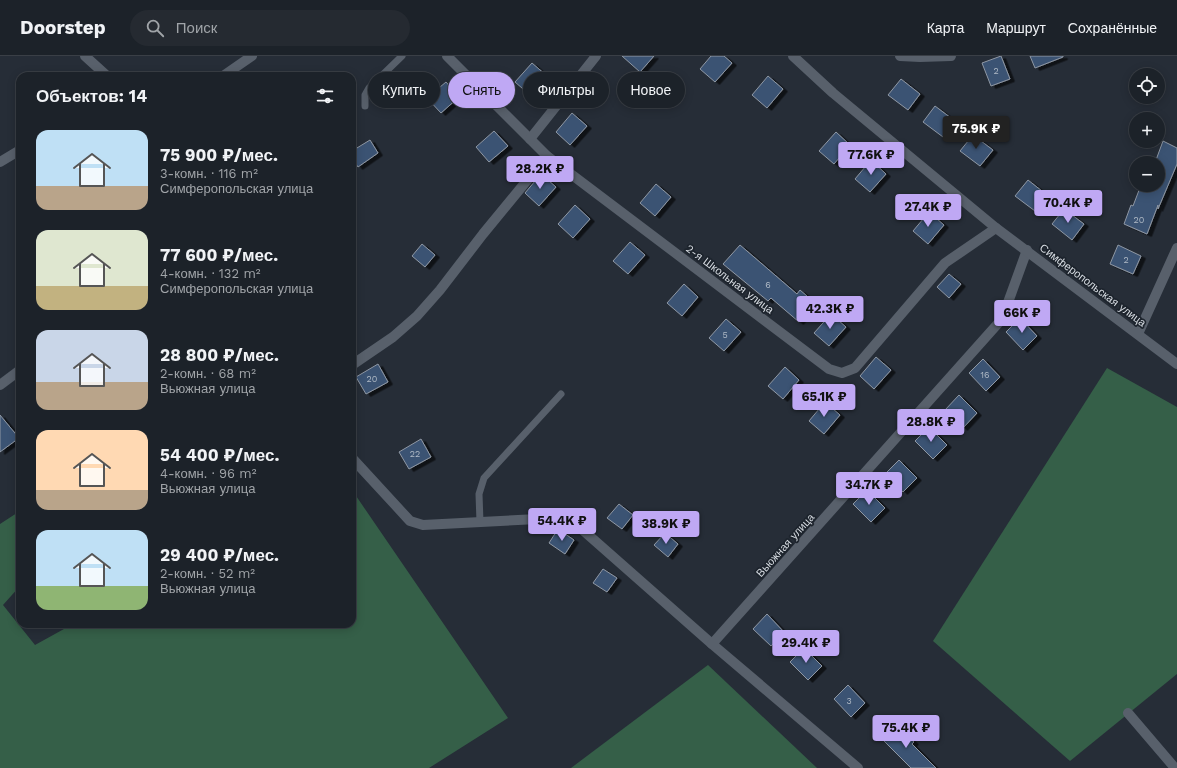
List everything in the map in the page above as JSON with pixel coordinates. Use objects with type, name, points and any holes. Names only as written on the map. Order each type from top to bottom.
[{"type":"street","points":[[85,56],[103,72]]},
{"type":"street","points":[[229,72],[252,56]]},
{"type":"street","name":"2-я Школьная улица","points":[[447,56],[547,156],[829,369],[842,373],[855,368],[945,263],[996,228]]},
{"type":"street","points":[[530,139],[596,56]]},
{"type":"street","name":"Симферопольская улица","points":[[793,56],[833,93],[996,228],[1177,364]]},
{"type":"street","points":[[900,56],[950,56]]},
{"type":"street","points":[[0,162],[16,152]]},
{"type":"street","points":[[356,362],[393,337],[417,316],[440,290],[483,234],[547,156]]},
{"type":"street","points":[[1138,334],[1177,248]]},
{"type":"street","name":"Вьюжная улица","points":[[712,644],[1002,319],[1027,250]]},
{"type":"street","points":[[0,385],[16,373]]},
{"type":"street","points":[[356,462],[410,522],[423,525],[557,518],[568,520],[577,525],[712,644],[858,768]]},
{"type":"street","points":[[1128,713],[1175,768]]},
{"type":"lane","points":[[365,106],[365,95],[369,88],[402,56]]},
{"type":"lane","points":[[480,522],[479,494],[484,478],[561,394]]},
{"type":"green space","points":[[1107,368],[1177,407],[1177,674],[1070,761],[933,641]]},
{"type":"green space","points":[[356,496],[508,718],[429,768],[0,768],[0,524],[16,514],[16,590],[3,605],[16,621],[16,628],[21,628],[35,645],[66,628],[356,628]]},
{"type":"green space","points":[[708,665],[817,768],[571,768]]},
{"type":"building","points":[[622,56],[654,56],[640,72]]},
{"type":"building","points":[[711,56],[724,56],[732,63],[715,82],[700,69]]},
{"type":"building","points":[[1001,56],[1010,79],[991,86],[982,63]]},
{"type":"building","points":[[1030,56],[1063,56],[1063,57],[1035,68]]},
{"type":"building","points":[[532,63],[542,72],[524,72]]},
{"type":"building","points":[[523,73],[523,89],[515,82]]},
{"type":"building","points":[[768,76],[783,89],[767,108],[752,95]]},
{"type":"building","points":[[901,79],[920,94],[908,110],[888,95]]},
{"type":"building","points":[[446,82],[448,84],[448,107],[441,113],[436,108],[440,108],[440,87]]},
{"type":"building","points":[[935,106],[955,121],[943,137],[923,122]]},
{"type":"building","points":[[572,113],[587,126],[570,145],[556,132]]},
{"type":"building","points":[[494,131],[508,146],[489,162],[476,147]]},
{"type":"building","points":[[836,132],[850,145],[834,164],[819,151]]},
{"type":"building","points":[[973,135],[993,150],[980,166],[960,151]]},
{"type":"building","points":[[370,140],[378,153],[358,167],[356,164],[356,149]]},
{"type":"building","points":[[1165,142],[1177,148],[1177,164],[1158,209],[1158,205],[1147,234],[1124,224],[1131,205],[1133,206],[1138,192],[1165,192],[1165,156],[1157,156],[1160,148],[1165,148]]},
{"type":"building","points":[[871,160],[886,174],[870,192],[855,179]]},
{"type":"building","points":[[541,174],[556,187],[539,206],[525,193]]},
{"type":"building","points":[[1028,180],[1047,195],[1035,211],[1015,196]]},
{"type":"building","points":[[656,184],[671,197],[655,216],[640,203]]},
{"type":"building","points":[[575,205],[590,219],[573,238],[558,224]]},
{"type":"building","points":[[1064,209],[1084,224],[1072,240],[1052,224]]},
{"type":"building","points":[[929,212],[944,225],[928,244],[913,231]]},
{"type":"building","points":[[630,242],[645,255],[628,274],[613,261]]},
{"type":"building","points":[[422,244],[435,255],[425,267],[412,256]]},
{"type":"building","points":[[740,245],[797,294],[800,290],[815,303],[799,322],[771,298],[768,301],[723,264]]},
{"type":"building","points":[[1118,245],[1141,256],[1133,274],[1110,264]]},
{"type":"building","points":[[949,274],[961,284],[949,298],[937,287]]},
{"type":"building","points":[[684,284],[698,297],[682,316],[667,303]]},
{"type":"building","points":[[831,314],[846,327],[829,346],[814,333]]},
{"type":"building","points":[[1020,318],[1037,336],[1023,350],[1006,332]]},
{"type":"building","points":[[726,319],[741,332],[724,351],[709,338]]},
{"type":"building","points":[[876,357],[891,370],[874,389],[860,376]]},
{"type":"building","points":[[983,359],[1000,377],[986,391],[969,373]]},
{"type":"building","points":[[378,364],[388,382],[366,394],[356,377]]},
{"type":"building","points":[[785,367],[799,380],[783,399],[768,386]]},
{"type":"building","points":[[959,395],[977,413],[963,428],[945,410]]},
{"type":"building","points":[[825,402],[840,415],[824,434],[809,421]]},
{"type":"building","points":[[0,415],[16,434],[16,440],[0,452]]},
{"type":"building","points":[[929,427],[947,445],[933,459],[915,441]]},
{"type":"building","points":[[421,439],[431,457],[409,469],[399,452]]},
{"type":"building","points":[[899,460],[917,478],[903,492],[885,474]]},
{"type":"building","points":[[867,490],[885,508],[871,522],[853,504]]},
{"type":"building","points":[[619,504],[633,515],[622,529],[607,518]]},
{"type":"building","points":[[558,529],[574,540],[565,554],[549,543]]},
{"type":"building","points":[[665,533],[678,544],[668,557],[654,545]]},
{"type":"building","points":[[603,569],[617,578],[607,592],[593,583]]},
{"type":"building","points":[[767,614],[784,632],[771,646],[753,629]]},
{"type":"building","points":[[804,648],[822,666],[808,680],[790,662]]},
{"type":"building","points":[[848,685],[865,703],[851,717],[834,699]]},
{"type":"building","points":[[896,724],[914,742],[912,744],[936,768],[911,768],[882,739]]}]
